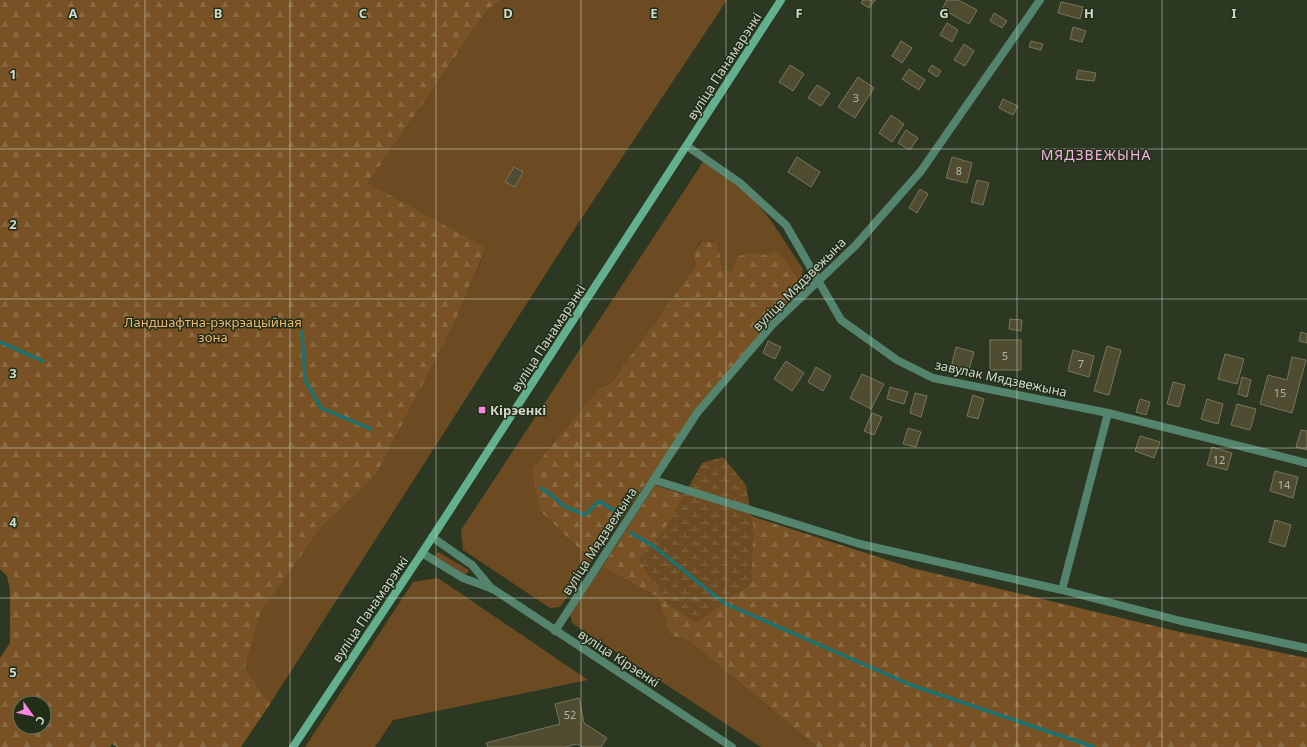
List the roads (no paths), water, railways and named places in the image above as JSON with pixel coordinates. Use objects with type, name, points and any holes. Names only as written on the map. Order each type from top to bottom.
[{"type":"main road","name":"вуліца Панамарэнкі","points":[[292,747],[422,553],[781,0]]},
{"type":"street","name":"вуліца Мядзвежына","points":[[555,631],[697,413],[773,324],[819,282],[855,246],[921,171],[1040,0]]},
{"type":"street","name":"завулак Мядзвежына","points":[[687,146],[740,183],[786,225],[841,320],[897,360],[933,378],[1108,413],[1307,463]]},
{"type":"street","points":[[1062,590],[1108,413]]},
{"type":"street","points":[[654,480],[860,544],[1062,590],[1181,621],[1307,648]]},
{"type":"street","name":"вуліца Кірэенкі","points":[[432,537],[472,565],[493,590]]},
{"type":"street","name":"вуліца Кірэенкі","points":[[422,553],[463,578],[493,590],[732,747]]},
{"type":"waterway","points":[[302,332],[305,380],[321,408],[371,429]]},
{"type":"waterway","points":[[0,342],[43,361]]},
{"type":"waterway","points":[[541,488],[564,506],[585,515],[599,501],[615,511]]},
{"type":"waterway","points":[[631,533],[652,545],[724,603],[911,685],[1094,747]]},
{"type":"place","name":"Кірэенкі","points":[[482,410]]},
{"type":"district","name":"МЯДЗВЕЖЫНА","points":[[1096,154]]},
{"type":"park label","name":"Ландшафтна-рэкрэацыйная зона","points":[[213,330]]}]
